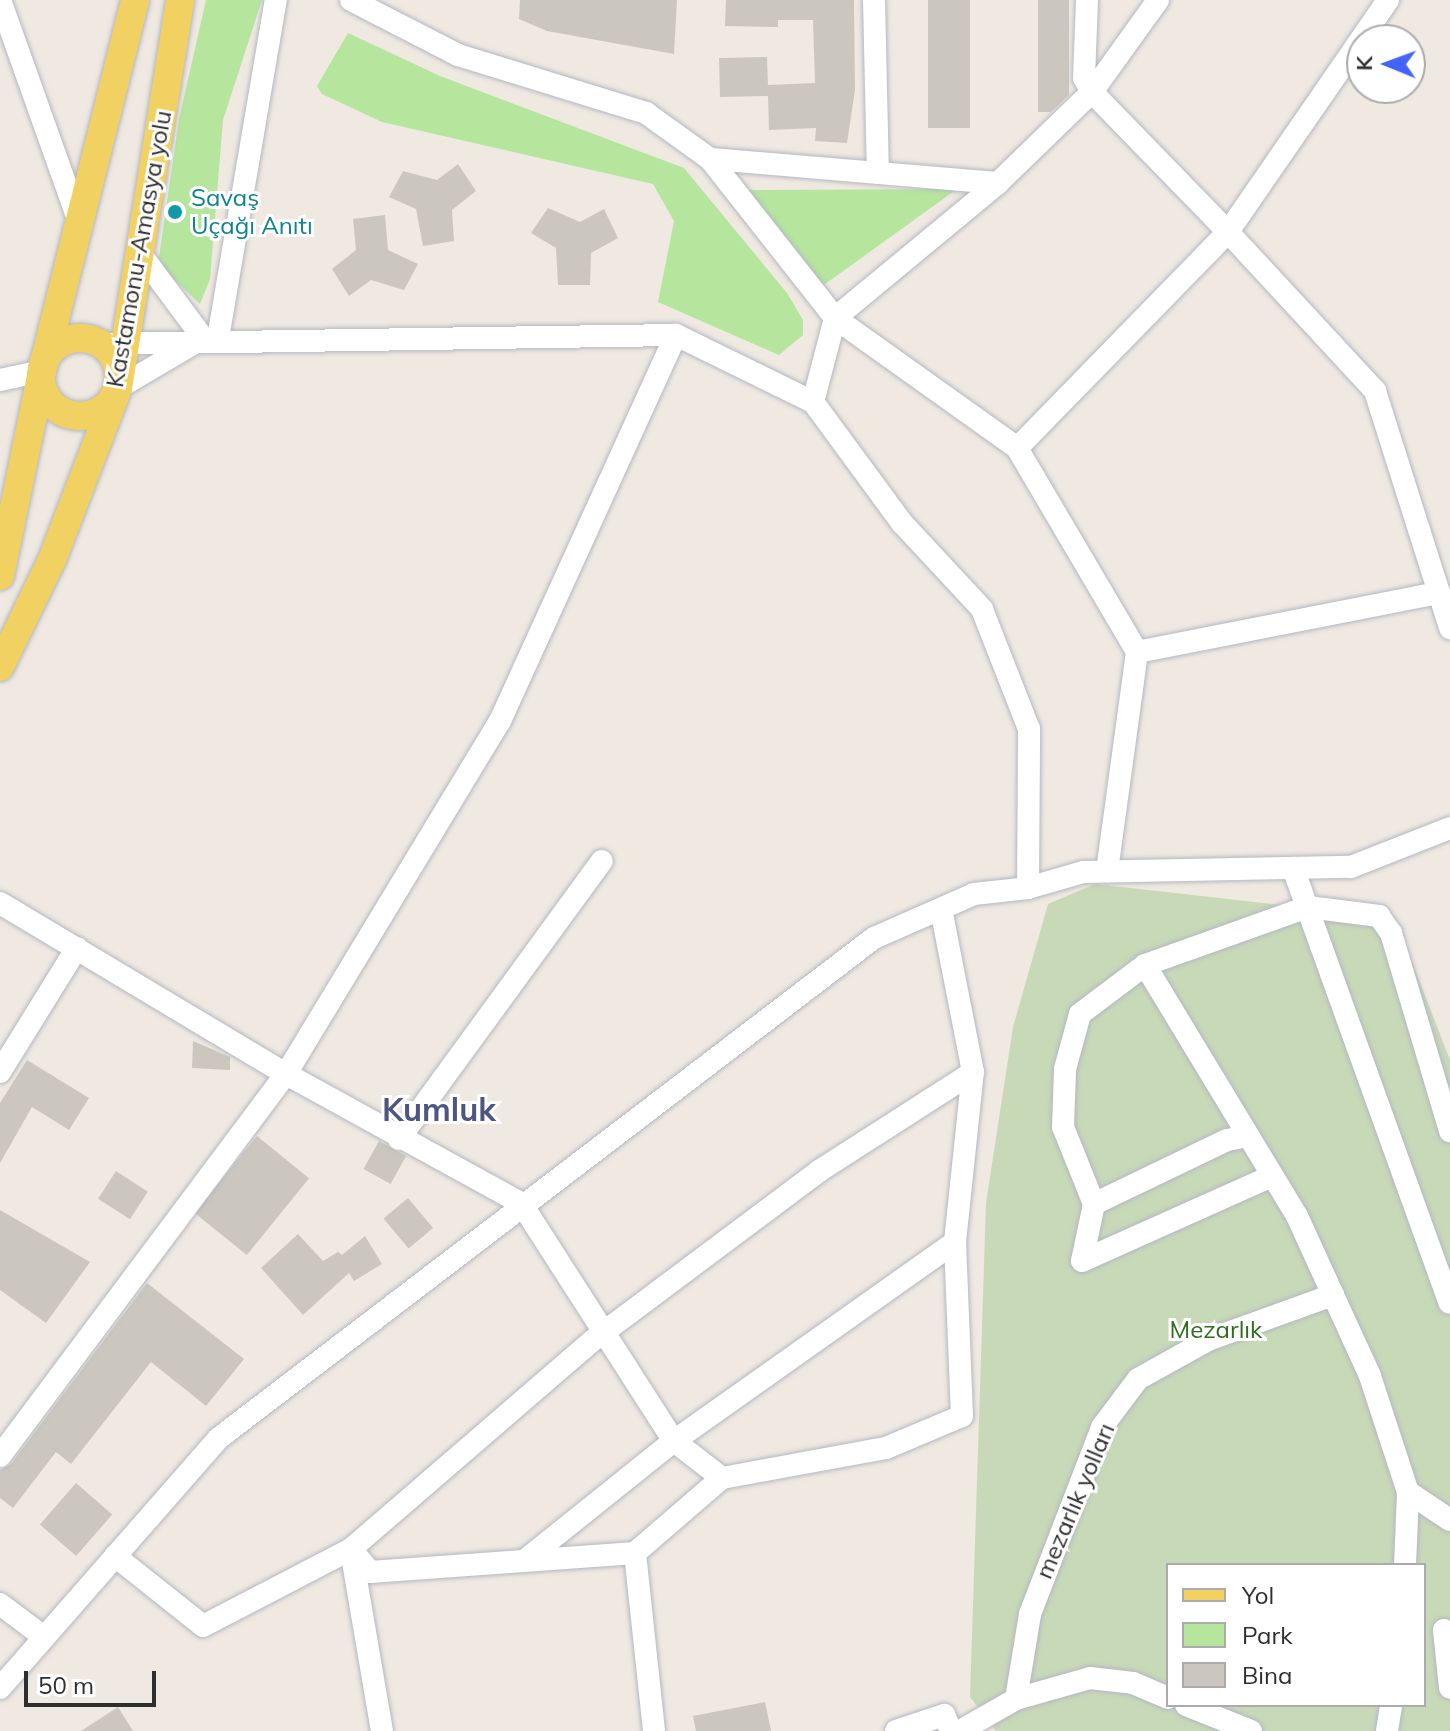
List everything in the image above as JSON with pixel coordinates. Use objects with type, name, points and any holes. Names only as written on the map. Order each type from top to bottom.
[{"type":"main road","points":[[0,576],[42,371],[82,229],[135,0]]},
{"type":"main road","name":"Kastamonu-Amasya yolu","points":[[112,343],[142,256],[180,0]]},
{"type":"main road","points":[[64,342],[112,343],[118,388],[91,415],[66,413],[46,397],[42,371],[64,342]]},
{"type":"main road","name":"Kastamonu-Amasya yolu","points":[[0,667],[52,560],[118,388]]},
{"type":"street","points":[[0,0],[82,229]]},
{"type":"street","points":[[211,338],[276,0]]},
{"type":"street","points":[[351,0],[458,55],[646,113],[710,159],[835,318],[1017,448],[1137,652],[1107,871]]},
{"type":"street","points":[[874,0],[878,173]]},
{"type":"street","points":[[1087,0],[1084,78],[1092,92],[1228,232],[1375,391],[1450,628]]},
{"type":"street","points":[[813,402],[835,318],[998,183],[1092,92],[1158,0]]},
{"type":"street","points":[[1017,448],[1228,232],[1388,0]]},
{"type":"street","points":[[710,159],[998,183]]},
{"type":"street","points":[[142,256],[211,338]]},
{"type":"street","points":[[0,1456],[286,1074],[500,721],[676,335]]},
{"type":"street","points":[[112,343],[211,338],[676,335],[813,402],[902,523],[982,609],[1029,729],[1028,888]]},
{"type":"street","points":[[118,388],[211,338]]},
{"type":"street","points":[[0,380],[42,371]]},
{"type":"street","points":[[1137,652],[1439,593]]},
{"type":"street","points":[[0,1688],[219,1438],[521,1203],[874,938],[974,894],[1028,888],[1083,872],[1351,867],[1450,828]]},
{"type":"street","points":[[399,1139],[602,861]]},
{"type":"street","points":[[1293,868],[1450,1303]]},
{"type":"street","points":[[0,903],[286,1074],[399,1139],[521,1203],[674,1441],[722,1478]]},
{"type":"street","points":[[1272,1176],[1082,1261],[1094,1204],[1063,1127],[1065,1069],[1080,1014],[1145,965],[1308,907],[1379,916],[1391,933],[1450,1131]]},
{"type":"street","points":[[351,1549],[370,1572],[635,1553],[722,1478],[886,1448],[962,1416],[955,1242],[973,1072],[941,909]]},
{"type":"street","points":[[0,1072],[77,948]]},
{"type":"street","points":[[1145,965],[1272,1176],[1333,1295],[1375,1389],[1408,1492],[1405,1563]]},
{"type":"street","points":[[115,1556],[203,1626],[351,1549],[605,1330],[819,1171],[973,1072]]},
{"type":"street","points":[[1094,1204],[1227,1140],[1248,1136]]},
{"type":"street","points":[[524,1561],[674,1441],[955,1242]]},
{"type":"street","name":"mezarlık yolları","points":[[1016,1699],[1030,1614],[1062,1522],[1102,1427],[1138,1379],[1208,1340],[1333,1295]]},
{"type":"street","points":[[1408,1492],[1450,1520]]},
{"type":"street","points":[[351,1549],[382,1731]]},
{"type":"street","points":[[635,1553],[654,1731]]},
{"type":"street","points":[[0,1604],[44,1637]]},
{"type":"street","points":[[1439,1633],[1450,1688]]},
{"type":"street","points":[[960,1731],[995,1722],[1016,1699],[1090,1678],[1133,1683],[1166,1697]]},
{"type":"street","points":[[1191,1707],[1251,1731]]},
{"type":"street","points":[[1387,1731],[1391,1707]]},
{"type":"street","points":[[896,1731],[944,1715],[951,1731]]},
{"type":"green space","points":[[206,0],[262,0],[223,120],[210,279],[200,304],[158,264],[179,119]]},
{"type":"green space","points":[[348,33],[440,76],[684,168],[787,293],[803,320],[803,335],[779,355],[658,302],[674,221],[653,184],[382,122],[322,94],[317,86]]},
{"type":"green space","points":[[957,189],[821,287],[749,190]]},
{"type":"green space","name":"Mezarlık","points":[[1095,884],[1395,918],[1450,1060],[1450,1731],[996,1731],[970,1697],[986,1203],[1013,1027],[1048,904]]},
{"type":"building","points":[[520,0],[677,0],[674,54],[547,31],[519,19]]},
{"type":"building","points":[[726,0],[854,0],[855,90],[847,143],[815,141],[816,128],[769,130],[768,96],[720,97],[719,58],[767,57],[768,85],[815,83],[813,20],[778,20],[778,27],[725,26]]},
{"type":"building","points":[[928,0],[970,0],[970,128],[928,128]]},
{"type":"building","points":[[1038,0],[1069,0],[1069,95],[1051,112],[1038,112]]},
{"type":"building","points":[[458,164],[476,191],[452,210],[454,241],[423,246],[416,209],[389,197],[403,171],[437,180]]},
{"type":"building","points":[[548,208],[580,222],[604,209],[618,238],[591,253],[590,285],[558,285],[556,248],[531,233]]},
{"type":"building","points":[[385,215],[388,250],[418,264],[404,290],[371,280],[349,296],[332,269],[356,250],[353,219]]},
{"type":"building","points":[[193,1041],[230,1057],[230,1070],[192,1068]]},
{"type":"building","points":[[27,1060],[89,1098],[69,1130],[32,1107],[0,1163],[0,1103]]},
{"type":"building","points":[[257,1136],[309,1178],[247,1255],[195,1213]]},
{"type":"building","points":[[379,1141],[406,1156],[391,1184],[363,1169]]},
{"type":"building","points":[[116,1171],[148,1192],[130,1219],[98,1199]]},
{"type":"building","points":[[408,1198],[433,1228],[409,1248],[383,1219]]},
{"type":"building","points":[[0,1210],[90,1262],[46,1323],[0,1290]]},
{"type":"building","points":[[298,1234],[323,1261],[338,1252],[342,1255],[365,1236],[382,1264],[354,1281],[349,1273],[303,1315],[261,1268]]},
{"type":"building","points":[[147,1283],[244,1359],[206,1406],[151,1362],[71,1464],[56,1452],[13,1508],[0,1498],[0,1470],[11,1464]]},
{"type":"building","points":[[76,1483],[112,1514],[76,1556],[40,1525]]},
{"type":"building","points":[[765,1702],[771,1731],[696,1731],[693,1716]]},
{"type":"building","points":[[118,1707],[133,1731],[81,1731]]},
{"type":"place","name":"Savaş Uçağı Anıtı","points":[[175,212]]},
{"type":"district","name":"Kumluk","points":[[439,1109]]}]
